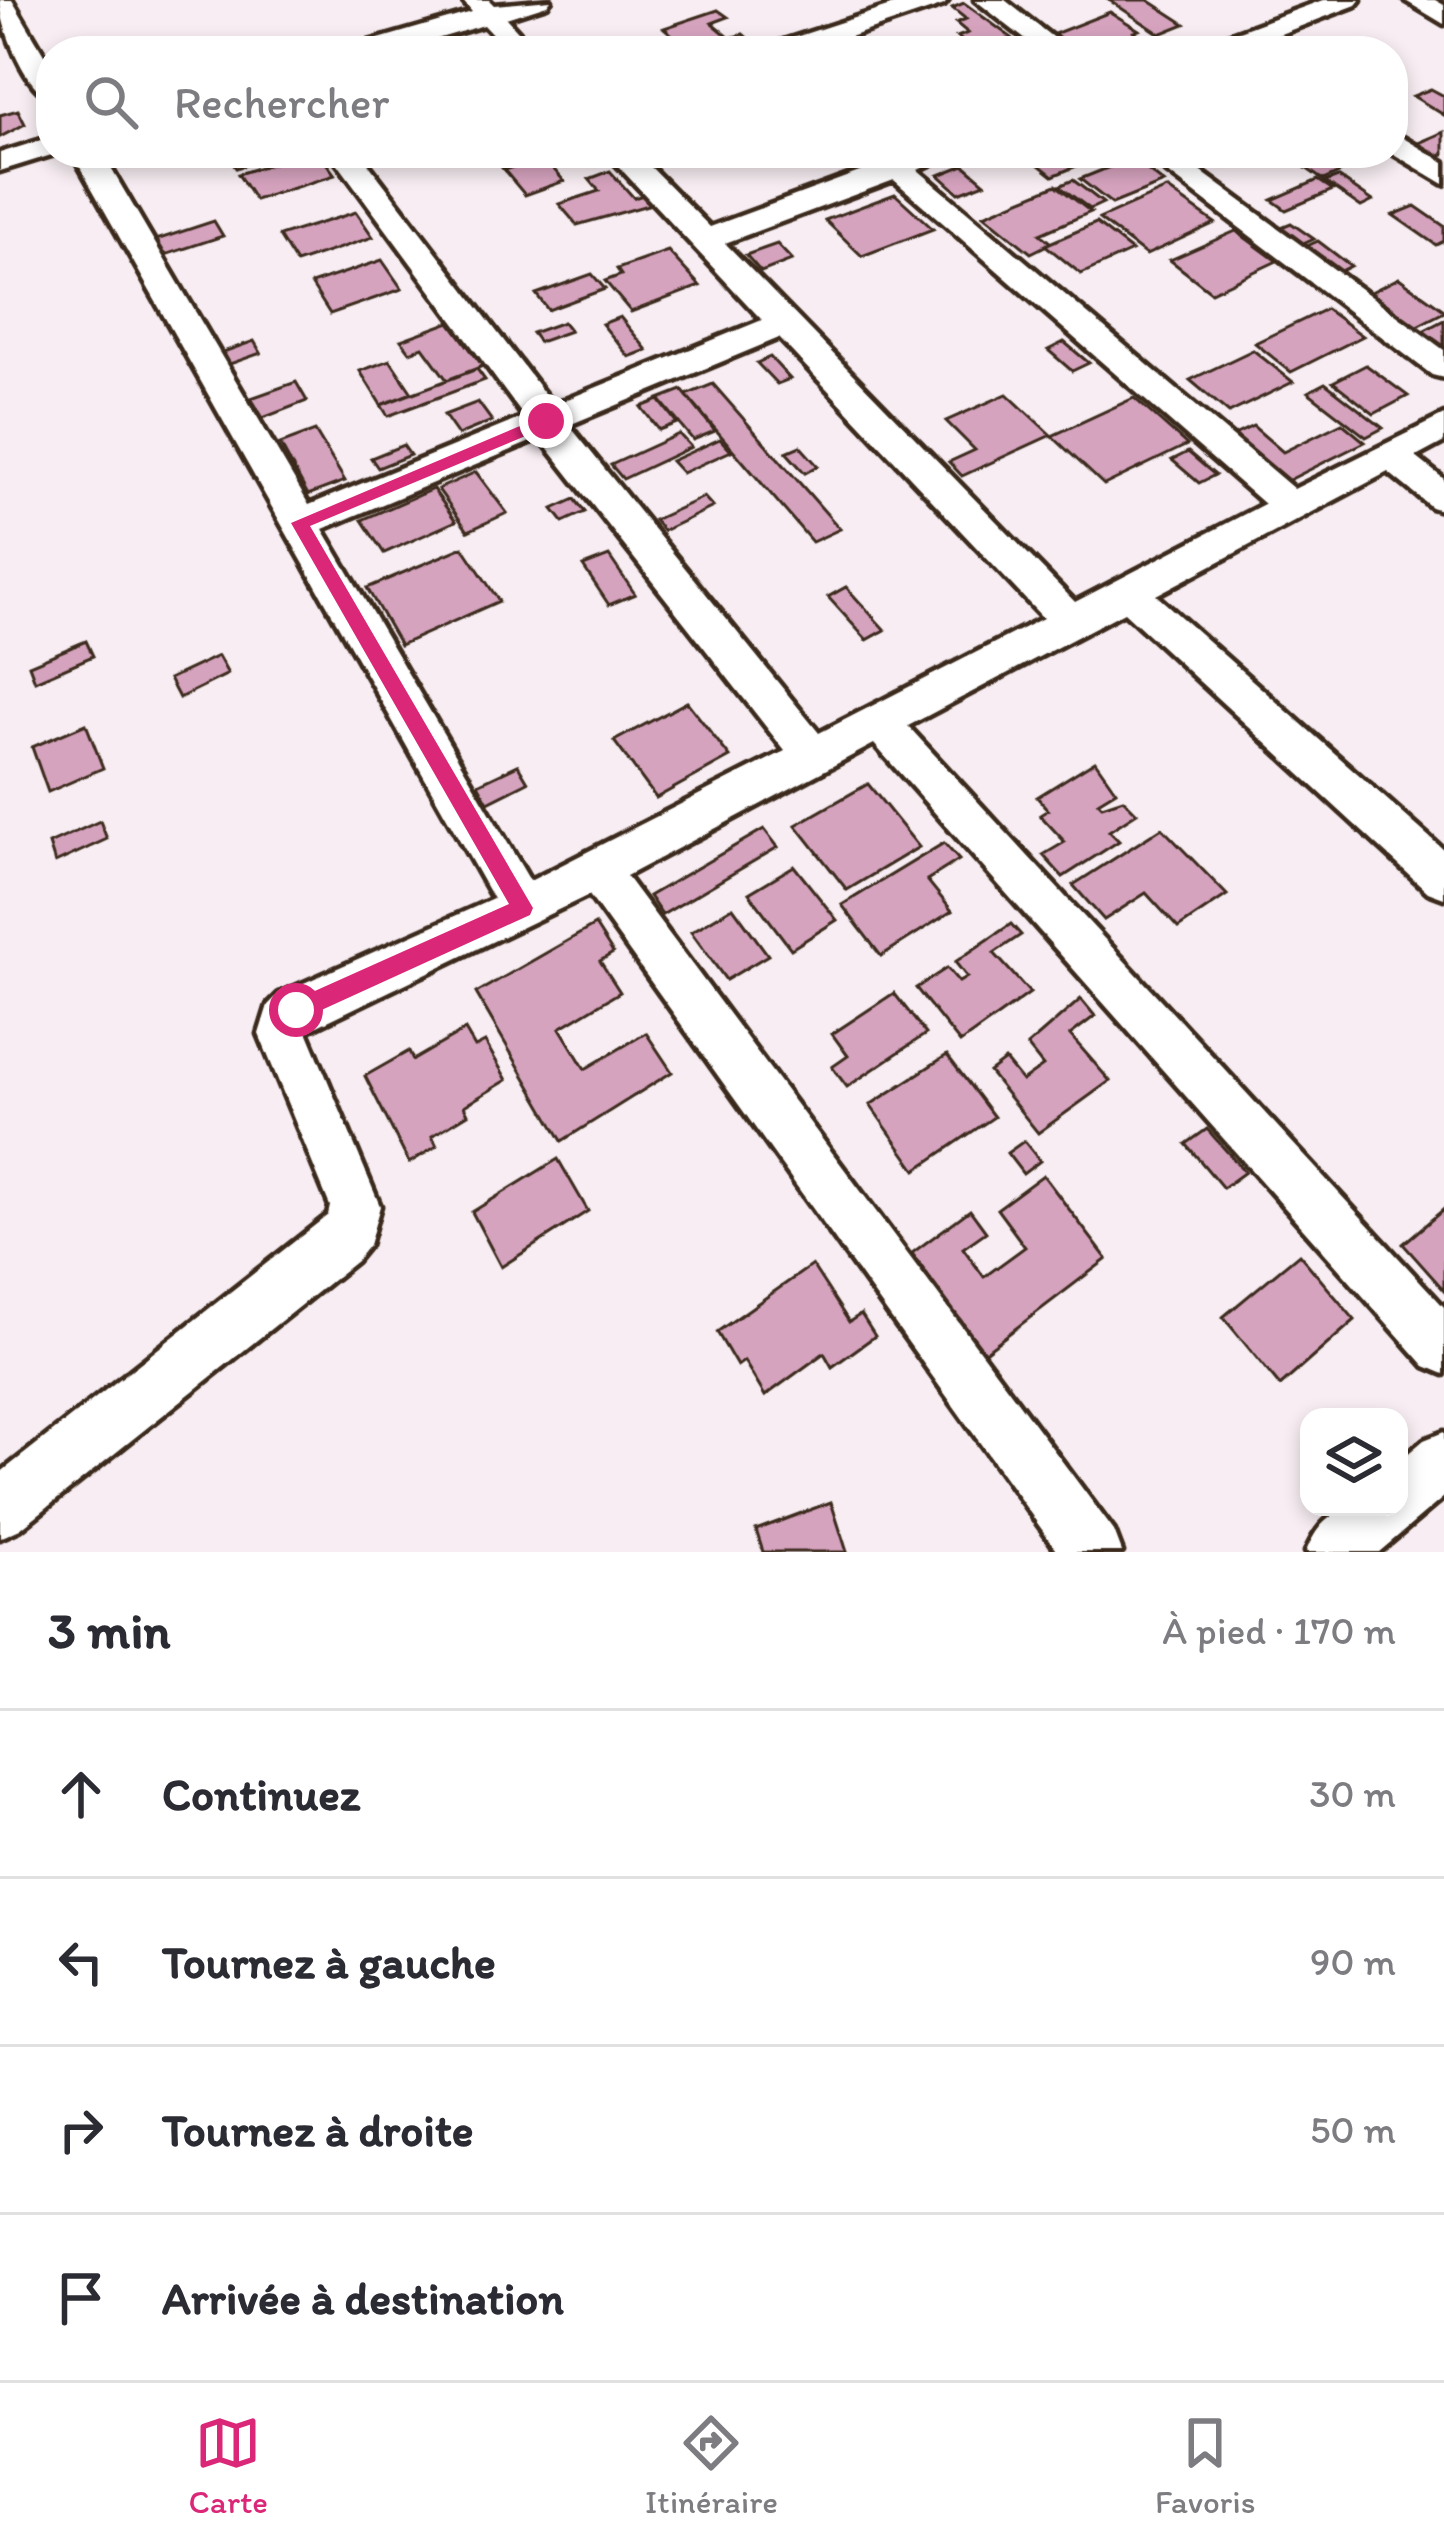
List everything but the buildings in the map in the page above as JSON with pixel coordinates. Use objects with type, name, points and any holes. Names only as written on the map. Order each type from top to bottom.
[{"type":"street","points":[[407,36],[482,7],[538,0]]},
{"type":"street","points":[[826,36],[935,0]]},
{"type":"street","points":[[988,0],[1037,36]]},
{"type":"street","points":[[1269,36],[1347,0]]},
{"type":"street","points":[[1417,0],[1444,16]]},
{"type":"street","points":[[0,1],[36,64]]},
{"type":"street","points":[[482,7],[509,36]]},
{"type":"street","points":[[0,162],[36,151]]},
{"type":"street","points":[[1408,151],[1444,175]]},
{"type":"street","points":[[96,168],[522,908]]},
{"type":"street","points":[[356,168],[546,421],[813,756]]},
{"type":"street","points":[[635,168],[1070,622]]},
{"type":"street","points":[[704,240],[898,168],[1291,507]]},
{"type":"street","points":[[1177,168],[1444,367]]},
{"type":"street","points":[[300,523],[784,323]]},
{"type":"street","points":[[0,1509],[338,1244],[351,1226],[355,1206],[284,1034],[285,1021],[296,1010],[522,908],[1444,427]]},
{"type":"street","points":[[1390,455],[1444,498]]},
{"type":"street","points":[[1127,592],[1444,878]]},
{"type":"street","points":[[878,722],[1444,1347]]},
{"type":"street","points":[[596,869],[1093,1552]]},
{"type":"street","points":[[1408,1490],[1444,1460]]},
{"type":"street","points":[[1335,1552],[1377,1516]]},
{"type":"route","points":[[296,1010],[522,908],[300,523],[546,421]]}]
